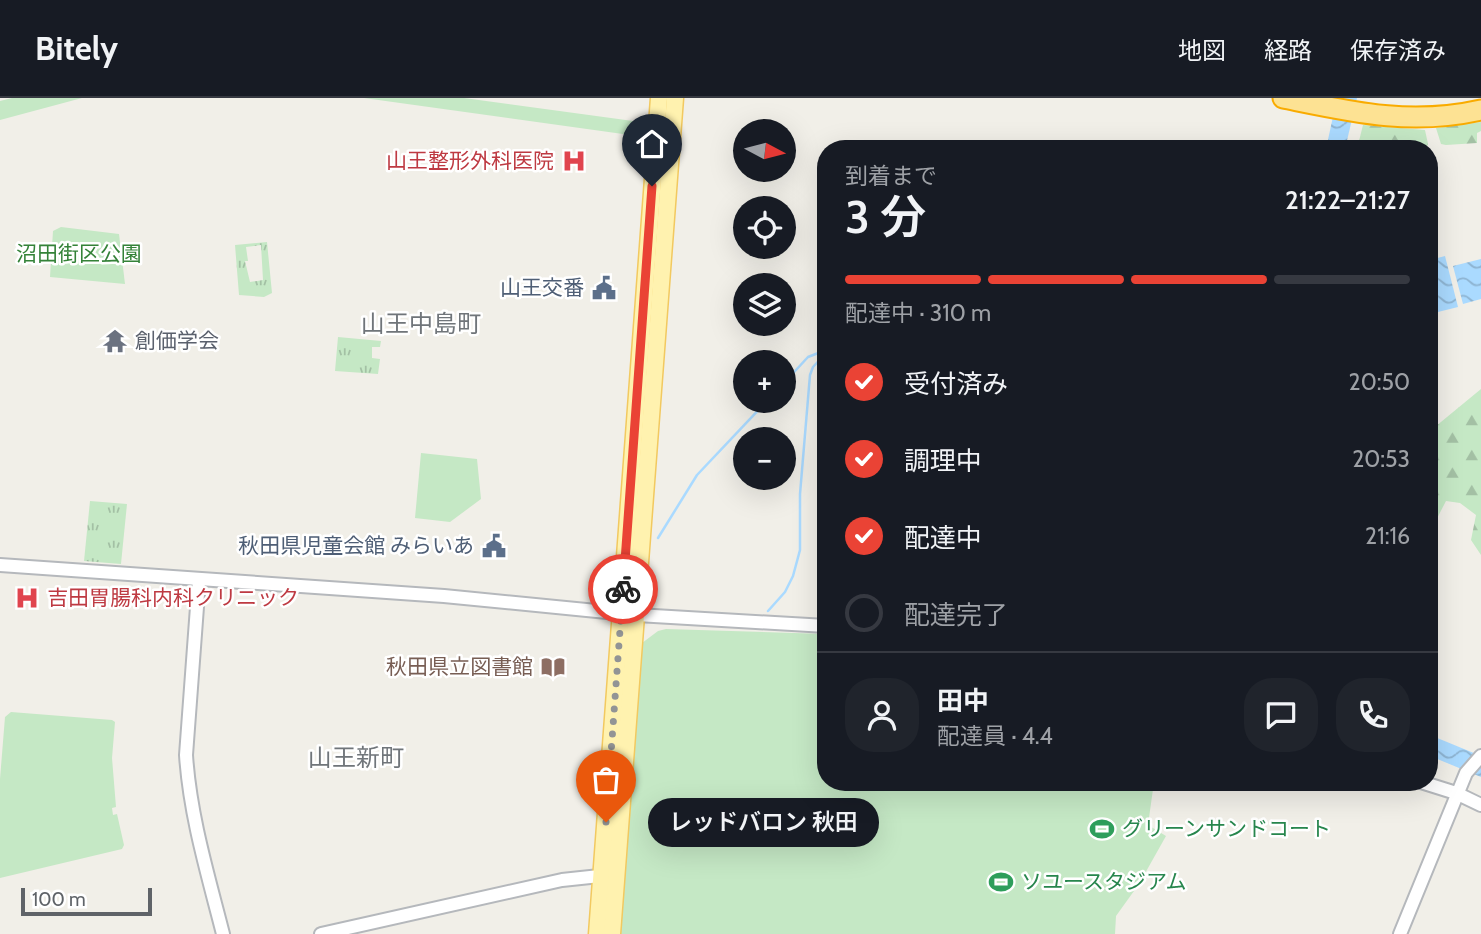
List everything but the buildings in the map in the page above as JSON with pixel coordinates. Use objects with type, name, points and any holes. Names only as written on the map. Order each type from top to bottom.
[{"type":"highway","points":[[1283,98],[1328,107],[1358,104],[1430,107],[1480,98]]},
{"type":"highway","points":[[1358,104],[1399,118],[1431,118],[1481,110]]},
{"type":"main road","points":[[629,615],[659,98]]},
{"type":"main road","points":[[597,934],[609,875],[675,98]]},
{"type":"main road","points":[[609,875],[612,934]]},
{"type":"street","points":[[0,565],[444,596],[629,615],[817,625]]},
{"type":"street","points":[[200,580],[186,755],[187,774],[198,835],[223,934]]},
{"type":"street","points":[[1400,934],[1466,773],[1481,756]]},
{"type":"street","points":[[1438,785],[1459,789],[1481,805]]},
{"type":"street","points":[[321,934],[562,880],[609,875]]},
{"type":"green space","points":[[12,98],[82,98],[0,120],[0,101]]},
{"type":"green space","points":[[364,98],[464,98],[633,121],[630,135]]},
{"type":"green space","points":[[1481,122],[1477,143],[1441,144],[1436,128]]},
{"type":"green space","points":[[1363,125],[1425,130],[1427,140],[1359,140]]},
{"type":"green space","name":"沼田街区公園","points":[[61,227],[119,234],[125,284],[50,277],[53,231]]},
{"type":"green space","points":[[267,242],[272,293],[264,297],[239,295],[235,245]],"holes":[[[261,245],[263,280],[250,282],[245,261],[248,261],[246,247]]]},
{"type":"green space","points":[[338,337],[381,341],[380,347],[372,347],[372,358],[380,359],[378,374],[335,371]]},
{"type":"green space","points":[[1481,389],[1481,555],[1471,540],[1476,515],[1460,503],[1446,501],[1438,516],[1438,424]]},
{"type":"green space","points":[[421,453],[477,459],[481,499],[450,522],[415,518]]},
{"type":"green space","points":[[90,501],[127,504],[121,564],[84,561]]},
{"type":"green space","points":[[666,629],[817,634],[817,791],[1153,791],[1148,825],[1166,836],[1139,884],[1116,916],[1115,934],[620,934],[642,643],[658,631]]},
{"type":"green space","points":[[11,712],[115,722],[112,758],[116,807],[112,808],[113,815],[117,814],[124,845],[122,849],[0,878],[0,779],[5,717]]},
{"type":"water","points":[[1337,98],[1357,98],[1347,140],[1328,140]]},
{"type":"water","points":[[1445,256],[1458,307],[1438,312],[1438,258]]},
{"type":"water","points":[[1481,259],[1481,299],[1463,304],[1453,266]]},
{"type":"water","points":[[1438,738],[1481,756],[1481,777],[1438,759]]},
{"type":"waterway","points":[[796,370],[808,357],[817,354]]},
{"type":"waterway","points":[[768,611],[785,592],[793,576],[800,550],[800,494],[810,375],[817,363]]},
{"type":"waterway","points":[[658,538],[697,475],[756,413]]},
{"type":"way so far","points":[[606,822],[623,589]]},
{"type":"place","name":"山王整形外科医院","points":[[574,161]]},
{"type":"place","name":"山王交番","points":[[604,288]]},
{"type":"place","name":"創価学会","points":[[115,341]]},
{"type":"place","name":"秋田県児童会館 みらいあ","points":[[494,546]]},
{"type":"place","name":"吉田胃腸科内科クリニック","points":[[27,598]]},
{"type":"place","name":"秋田県立図書館","points":[[553,667]]},
{"type":"place","name":"レッドバロン 秋田","points":[[606,822]]},
{"type":"place","name":"グリーンサンドコート","points":[[1102,829]]},
{"type":"place","name":"ソユースタジアム","points":[[1001,882]]},
{"type":"district","name":"山王中島町","points":[[421,324]]},
{"type":"district","name":"山王新町","points":[[356,758]]},
{"type":"route","points":[[623,589],[652,186]]}]
